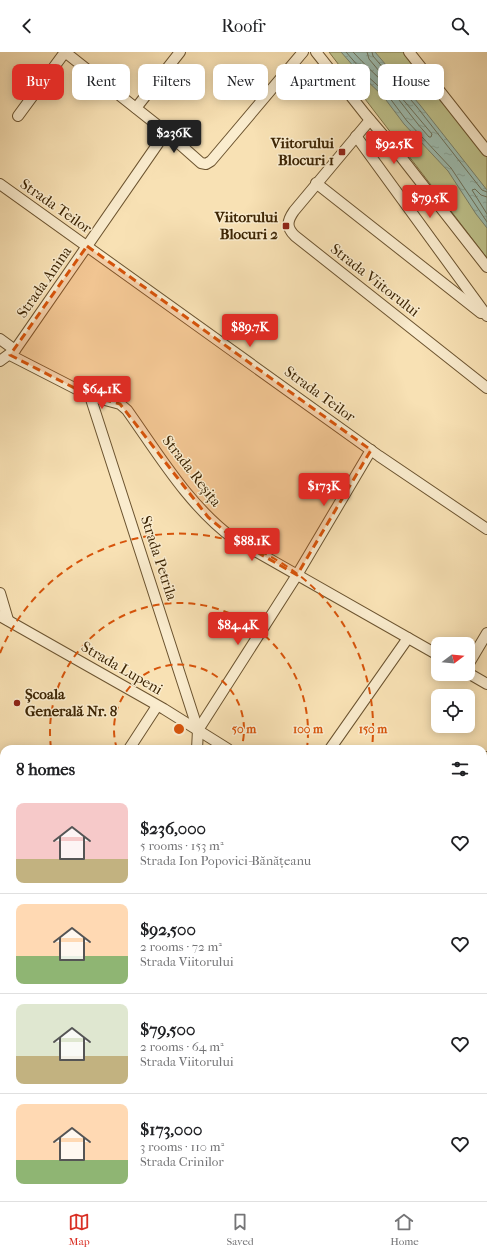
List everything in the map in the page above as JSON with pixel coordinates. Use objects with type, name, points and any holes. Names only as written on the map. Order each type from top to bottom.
[{"type":"street","points":[[18,116],[65,52],[166,132],[197,160],[206,164],[210,162],[303,52]]},
{"type":"street","points":[[136,108],[180,52]]},
{"type":"street","points":[[316,52],[394,148],[487,268]]},
{"type":"street","points":[[409,52],[487,151]]},
{"type":"street","name":"Strada Viitorului","points":[[370,120],[290,216],[288,225],[291,232],[487,388]]},
{"type":"street","name":"Strada Anina","points":[[12,352],[166,132]]},
{"type":"street","points":[[356,136],[487,317]]},
{"type":"street","points":[[316,183],[487,317]]},
{"type":"street","name":"Strada Teilor","points":[[0,184],[371,450],[487,529]]},
{"type":"street","name":"Strada Reșița","points":[[0,339],[12,352],[90,396],[114,401],[127,410],[175,478],[208,517],[219,528],[234,539],[431,651]]},
{"type":"street","points":[[0,361],[12,352]]},
{"type":"street","name":"Strada Petrila","points":[[90,396],[198,730]]},
{"type":"street","points":[[197,745],[198,730],[297,575],[371,450]]},
{"type":"street","points":[[0,593],[4,618]]},
{"type":"street","name":"Strada Lupeni","points":[[4,618],[222,745]]},
{"type":"street","points":[[475,653],[487,633]]},
{"type":"street","points":[[333,745],[408,638]]},
{"type":"street","points":[[475,677],[487,684]]},
{"type":"street","points":[[132,745],[157,706]]},
{"type":"highlighted area","points":[[87,246],[371,450],[297,575],[234,539],[208,517],[120,404],[90,396],[10,355]]},
{"type":"green space","points":[[329,52],[411,52],[420,64],[378,64],[378,100],[444,100],[444,95],[487,151],[487,258],[366,100],[370,100],[370,64],[338,64]]},
{"type":"water","points":[[341,52],[375,52],[385,64],[378,64],[378,91],[370,84],[370,64],[352,64]]},
{"type":"water","points":[[386,100],[416,100],[420,105],[487,190],[487,228],[448,171],[404,124]]},
{"type":"place","name":"Viitorului Blocuri 1","points":[[342,152]]},
{"type":"place","name":"Viitorului Blocuri 2","points":[[286,226]]},
{"type":"place","name":"Școala Generală Nr. 8","points":[[17,703]]}]
